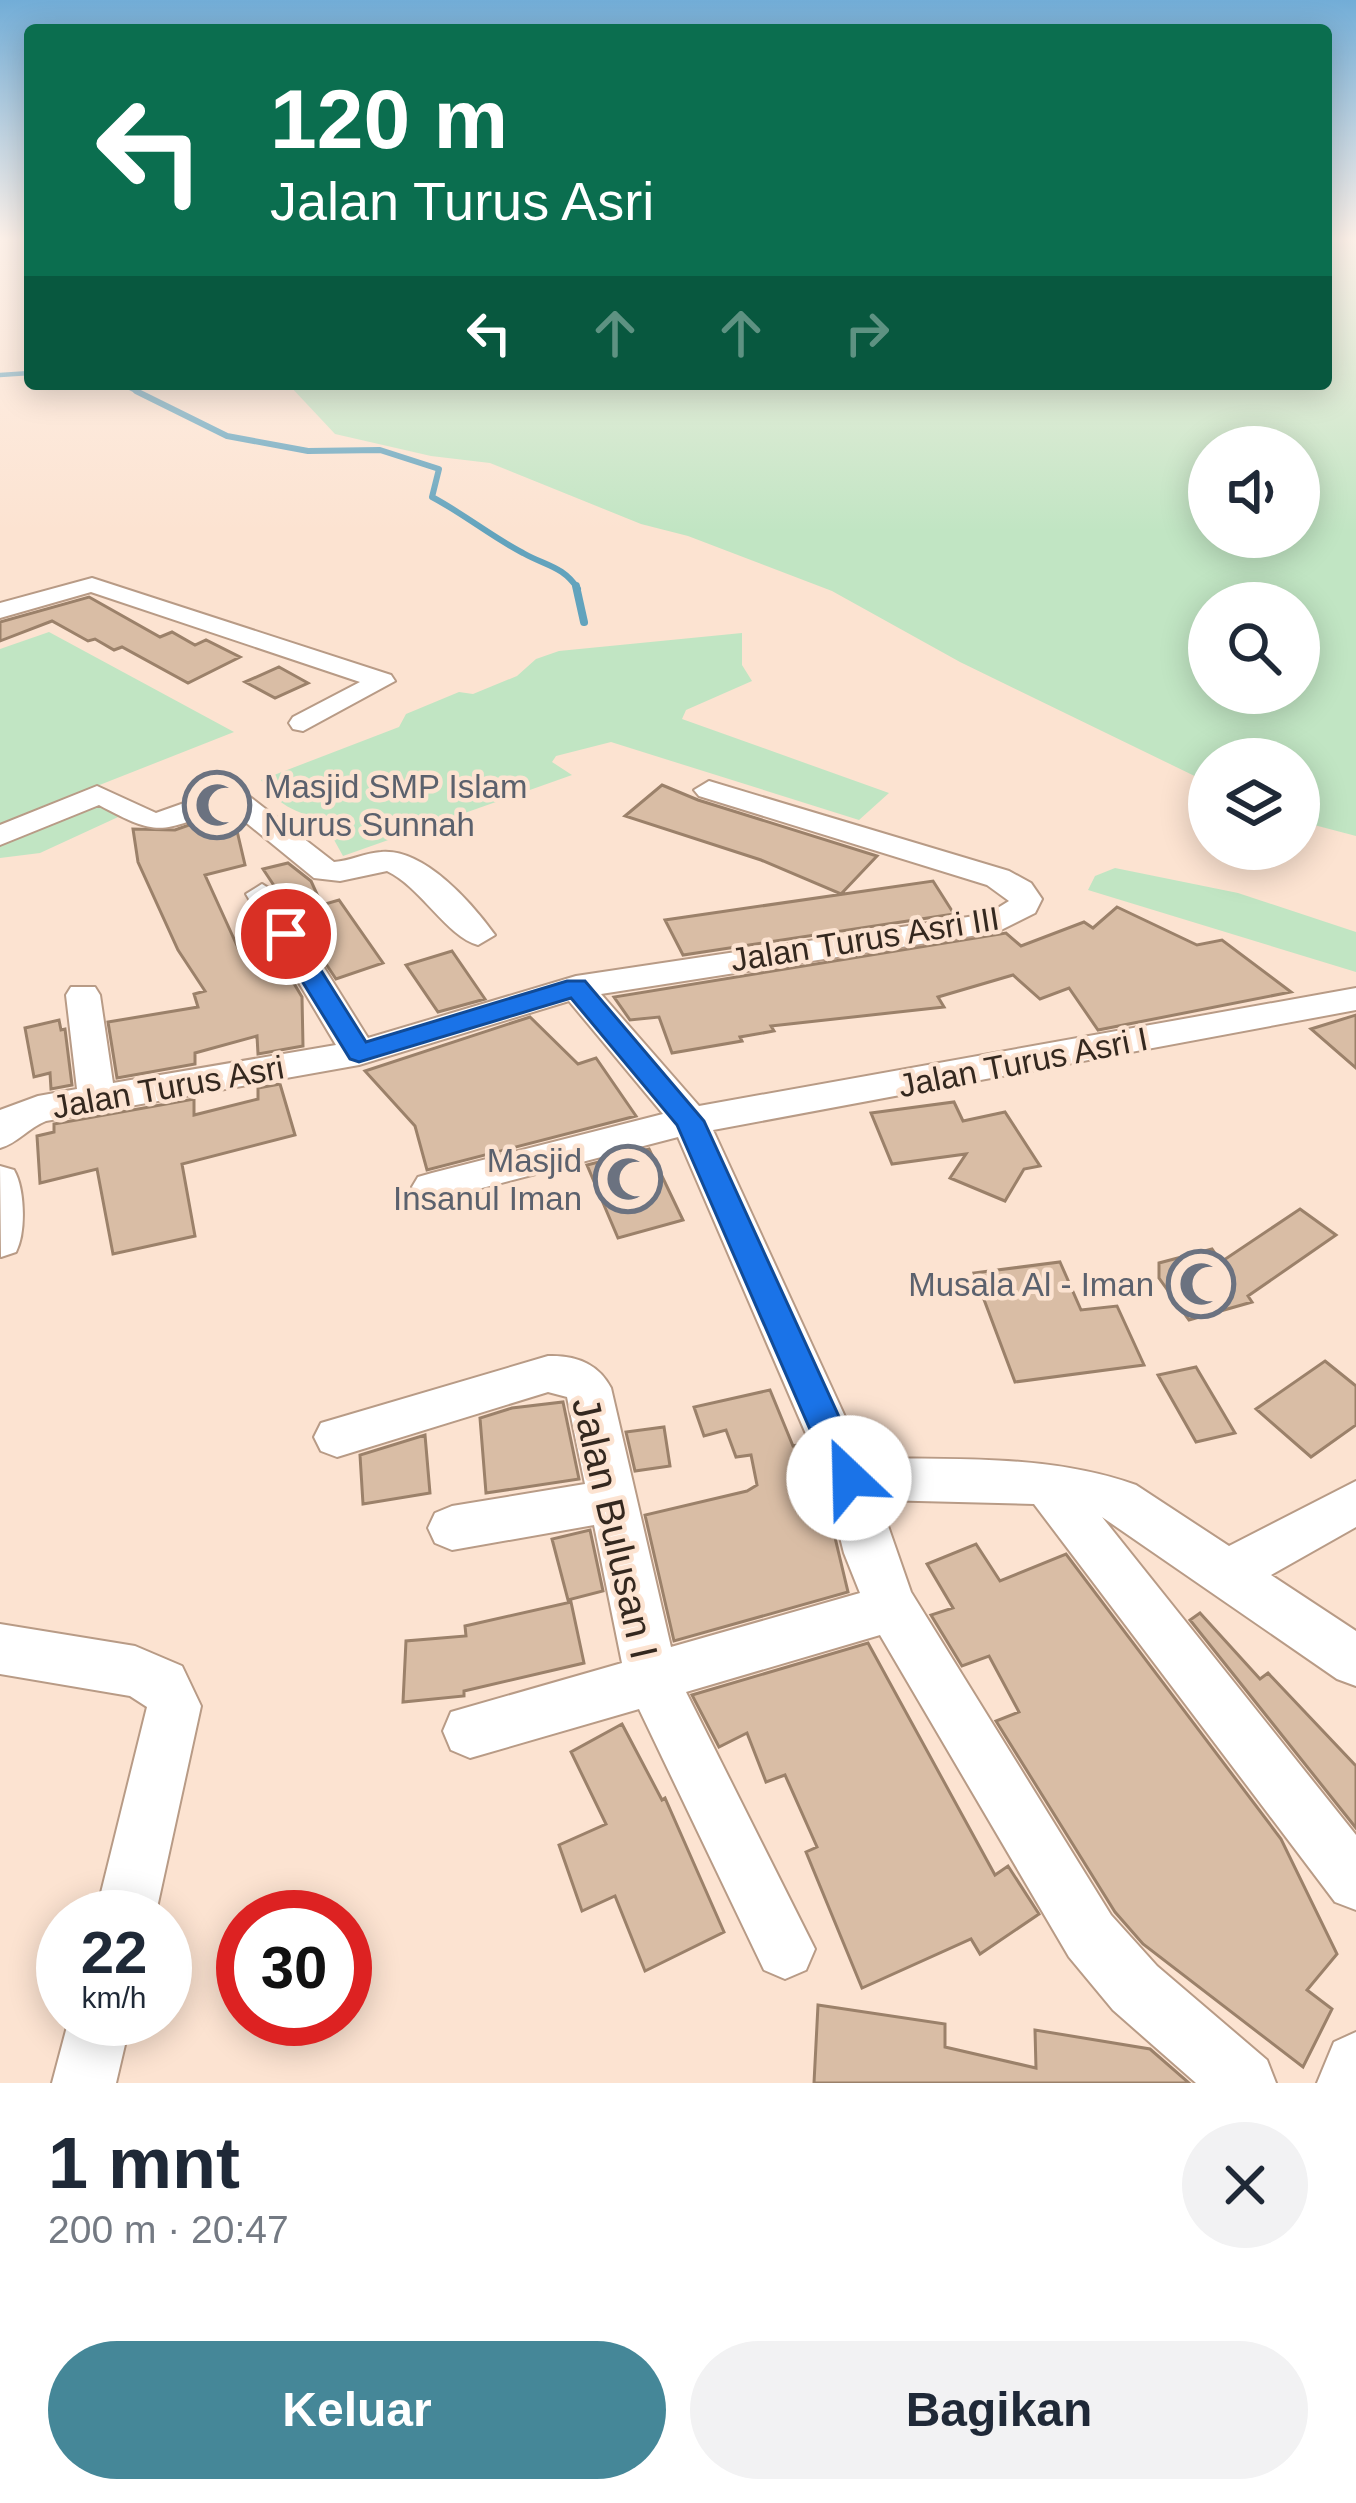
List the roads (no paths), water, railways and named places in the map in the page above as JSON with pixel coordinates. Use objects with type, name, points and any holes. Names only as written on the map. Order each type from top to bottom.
[{"type":"street","points":[[0,611],[92,585],[382,681],[303,723]]},
{"type":"street","name":"Jalan Turus Asri III","points":[[576,987],[997,922],[1024,906],[1026,899],[1020,890],[998,878],[710,790]]},
{"type":"street","points":[[0,836],[97,795],[108,796],[146,822],[231,796],[325,871],[337,873],[383,861],[405,863],[478,934]]},
{"type":"street","points":[[262,894],[359,1053]]},
{"type":"street","points":[[576,987],[690,1121],[849,1478],[869,1552],[892,1608],[1090,1936],[1135,1988],[1244,2083]]},
{"type":"street","name":"Jalan Turus Asri","points":[[0,1135],[12,1120],[38,1109],[359,1053],[576,987]]},
{"type":"street","points":[[82,994],[97,1100]]},
{"type":"street","name":"Jalan Turus Asri I","points":[[431,1186],[690,1121],[1016,1065],[1356,999]]},
{"type":"street","points":[[0,1180],[1,1241]]},
{"type":"street","name":"Jalan Bulusan I","points":[[337,1437],[568,1372],[588,1388],[652,1680],[686,1666],[892,1608]]},
{"type":"street","points":[[849,1478],[1047,1484],[1119,1500],[1356,1660]]},
{"type":"street","points":[[1047,1484],[1356,1881]]},
{"type":"street","points":[[452,1528],[610,1501]]},
{"type":"street","points":[[1228,1572],[1356,1502]]},
{"type":"street","points":[[0,1649],[135,1671],[163,1684],[174,1706],[131,1890]]},
{"type":"street","points":[[470,1730],[652,1680],[785,1948]]},
{"type":"street","points":[[84,2083],[93,2046]]},
{"type":"street","points":[[1348,2083],[1356,2064]]},
{"type":"waterway","points":[[0,375],[24,373]]},
{"type":"waterway","points":[[136,391],[227,436],[308,451],[380,450],[439,469],[432,497],[560,571],[576,586]]},
{"type":"waterway","points":[[136,391],[142,394]]},
{"type":"waterway","points":[[576,586],[584,622]]},
{"type":"place","name":"Masjid SMP Islam Nurus Sunnah","points":[[217,805]]},
{"type":"place","name":"Masjid Insanul Iman","points":[[628,1179]]},
{"type":"place","name":"Musala Al - Iman","points":[[1201,1284]]}]
